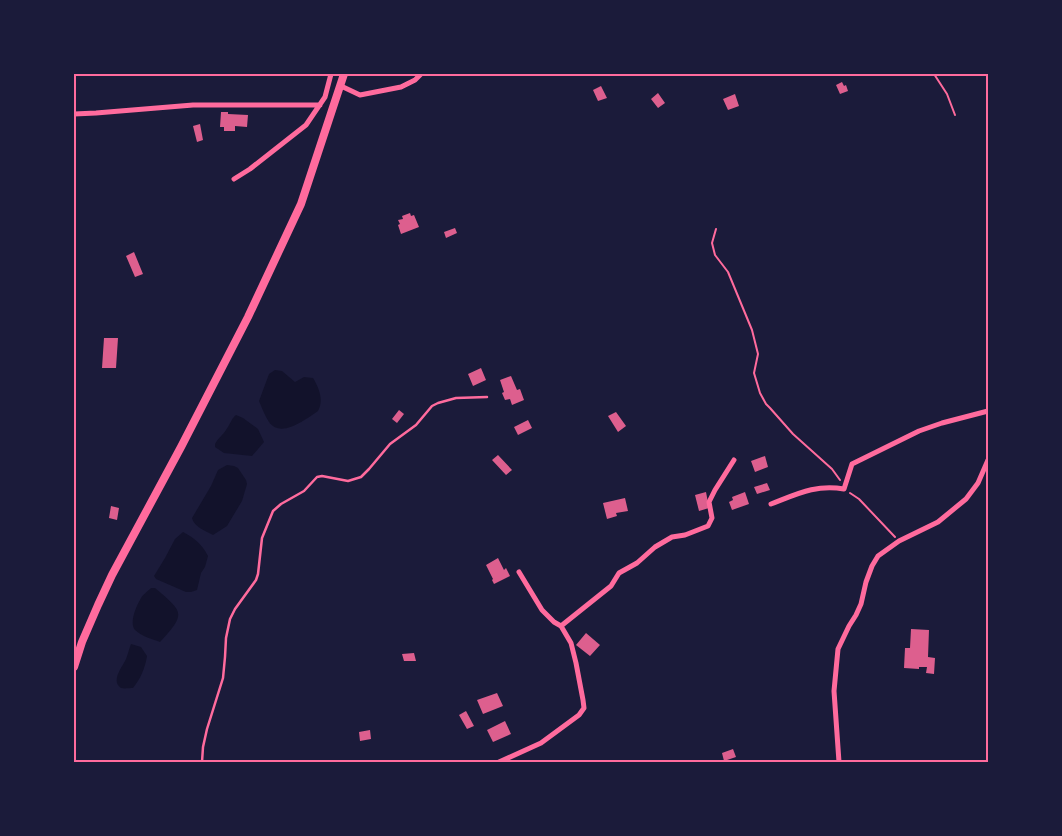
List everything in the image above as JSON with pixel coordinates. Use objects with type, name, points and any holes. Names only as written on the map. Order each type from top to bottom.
[{"type":"main road","points":[[74,667],[112,575],[248,317],[301,204],[344,74]]},
{"type":"street","points":[[234,179],[250,170],[306,125],[325,97],[331,74]]},
{"type":"street","points":[[341,86],[360,96],[401,87],[415,80],[420,74]]},
{"type":"street","points":[[74,114],[96,114],[192,105],[320,105]]},
{"type":"street","points":[[771,504],[812,489],[831,486],[844,488],[852,464],[942,423],[988,411]]},
{"type":"street","points":[[561,626],[610,586],[619,573],[637,563],[655,548],[672,537],[685,535],[708,526],[712,518],[709,502],[734,460]]},
{"type":"street","points":[[839,762],[834,691],[838,649],[856,615],[872,566],[878,556],[899,541],[938,522],[966,499],[978,483],[988,460]]},
{"type":"street","points":[[499,762],[541,744],[580,715],[584,708],[571,643],[561,626],[542,610],[519,572]]},
{"type":"lane","points":[[202,762],[205,738],[223,678],[226,638],[230,619],[258,574],[262,538],[273,511],[280,504],[304,491],[317,477],[322,476],[348,481],[361,477],[390,444],[416,425],[432,406],[456,398],[487,397]]},
{"type":"path","points":[[934,74],[946,94],[955,115]]},
{"type":"path","points":[[716,229],[712,244],[715,255],[728,272],[752,330],[758,354],[754,374],[763,399],[793,434],[832,469],[844,488],[859,499],[899,541]]},
{"type":"shaded area","points":[[275,370],[282,371],[295,382],[304,377],[313,378],[320,394],[321,403],[318,411],[294,426],[280,429],[274,427],[269,422],[259,401],[269,374]]},
{"type":"shaded area","points":[[236,415],[258,429],[264,442],[252,456],[224,453],[215,447],[216,442]]},
{"type":"shaded area","points":[[227,465],[238,468],[247,484],[242,501],[227,526],[213,535],[198,526],[192,518],[218,470]]},
{"type":"shaded area","points":[[183,532],[197,542],[208,556],[197,590],[191,592],[186,592],[156,579],[154,576],[175,539]]},
{"type":"shaded area","points":[[151,588],[155,588],[171,602],[178,613],[175,625],[160,642],[137,632],[133,627],[138,603]]},
{"type":"shaded area","points":[[131,644],[141,647],[147,656],[144,669],[133,688],[121,688],[118,685],[117,678]]},
{"type":"building","points":[[842,82],[844,86],[846,85],[848,91],[840,94],[836,85]]},
{"type":"building","points":[[601,86],[607,98],[598,101],[593,90]]},
{"type":"building","points":[[658,93],[665,103],[658,108],[651,99]]},
{"type":"building","points":[[735,94],[739,106],[728,110],[723,99]]},
{"type":"building","points":[[221,112],[248,115],[247,127],[235,126],[235,131],[224,131],[224,127],[220,127]]},
{"type":"building","points":[[200,124],[203,140],[197,142],[193,126]]},
{"type":"building","points":[[410,213],[411,216],[414,215],[419,227],[401,234],[398,220],[403,219],[402,216]]},
{"type":"building","points":[[455,228],[457,233],[446,238],[444,232]]},
{"type":"building","points":[[134,252],[143,274],[135,277],[126,256]]},
{"type":"building","points":[[104,338],[118,338],[116,368],[102,368]]},
{"type":"building","points":[[481,368],[486,380],[473,386],[468,374]]},
{"type":"building","points":[[511,376],[517,390],[520,389],[524,400],[512,405],[510,399],[505,400],[500,380]]},
{"type":"building","points":[[399,410],[404,414],[397,423],[392,419]]},
{"type":"building","points":[[616,412],[626,426],[618,432],[608,416]]},
{"type":"building","points":[[528,420],[532,428],[518,435],[514,427]]},
{"type":"building","points":[[498,455],[512,470],[506,475],[492,460]]},
{"type":"building","points":[[765,456],[768,467],[755,472],[751,461]]},
{"type":"building","points":[[767,483],[770,490],[757,494],[754,487]]},
{"type":"building","points":[[706,492],[709,508],[699,511],[695,495]]},
{"type":"building","points":[[745,492],[749,504],[732,510],[729,502],[733,500],[732,497]]},
{"type":"building","points":[[625,498],[628,511],[616,513],[617,516],[607,519],[603,503]]},
{"type":"building","points":[[111,506],[119,508],[117,520],[109,518]]},
{"type":"building","points":[[498,558],[504,570],[506,568],[510,576],[494,584],[486,565]]},
{"type":"building","points":[[911,629],[929,630],[928,657],[935,658],[934,674],[926,673],[927,667],[919,667],[919,669],[904,668],[905,648],[910,648]]},
{"type":"building","points":[[586,633],[600,645],[590,656],[576,645]]},
{"type":"building","points":[[414,653],[416,661],[404,661],[402,654]]},
{"type":"building","points":[[497,693],[503,706],[483,714],[477,700]]},
{"type":"building","points":[[466,711],[474,726],[467,729],[459,715]]},
{"type":"building","points":[[505,721],[511,734],[493,742],[487,730]]},
{"type":"building","points":[[370,730],[371,739],[360,741],[359,732]]},
{"type":"building","points":[[733,749],[736,757],[724,761],[722,753]]}]
